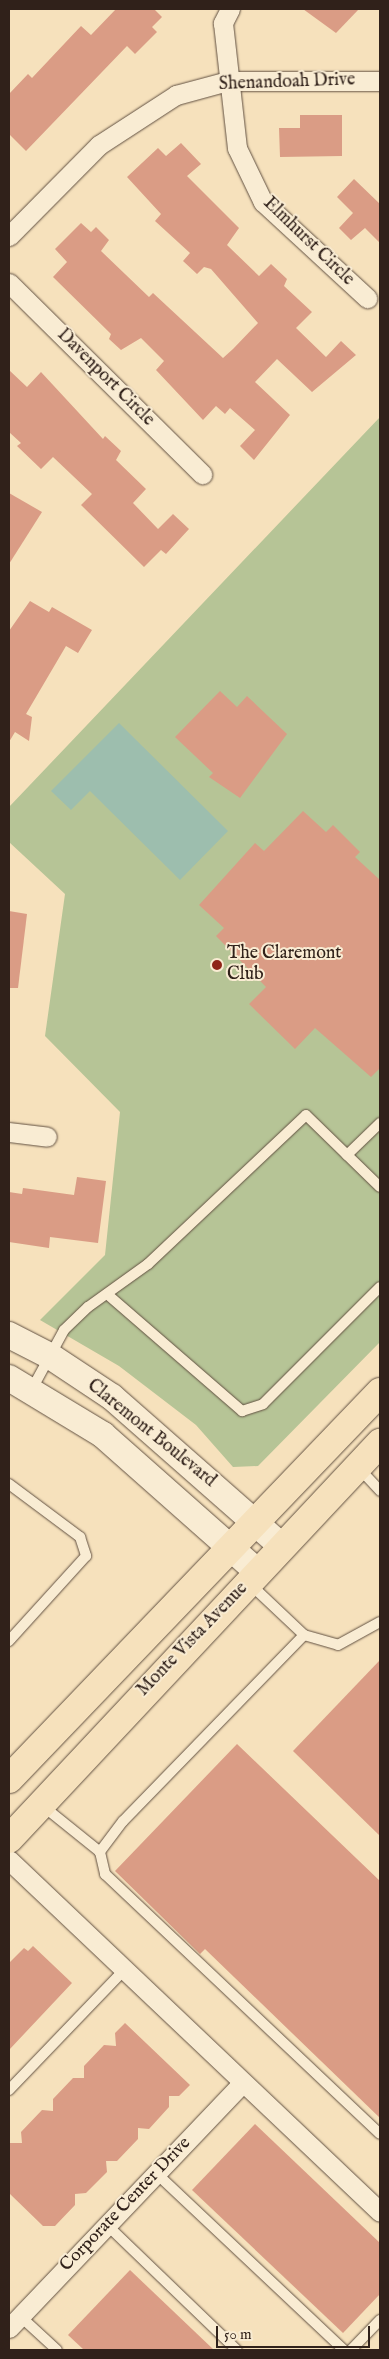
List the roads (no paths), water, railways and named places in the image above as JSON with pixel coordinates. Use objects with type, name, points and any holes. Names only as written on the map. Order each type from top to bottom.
[{"type":"main road","name":"Claremont Boulevard","points":[[9,1335],[50,1356],[112,1396],[283,1547]]},
{"type":"main road","name":"Claremont Boulevard","points":[[9,1378],[32,1389],[103,1435],[229,1545],[253,1577]]},
{"type":"main road","points":[[9,1779],[229,1545],[380,1392]]},
{"type":"main road","name":"Monte Vista Avenue","points":[[9,1839],[380,1443]]},
{"type":"street","name":"Elmhurst Circle","points":[[230,9],[223,23],[237,148],[263,202],[366,298]]},
{"type":"street","name":"Shenandoah Drive","points":[[9,236],[99,145],[176,94],[228,81],[380,81]]},
{"type":"street","name":"Davenport Circle","points":[[9,283],[202,474]]},
{"type":"street","points":[[9,1132],[47,1136]]},
{"type":"street","points":[[9,1860],[380,2212]]},
{"type":"street","name":"Corporate Center Drive","points":[[14,2322],[242,2083]]},
{"type":"lane","points":[[32,1389],[64,1330],[107,1294],[148,1264],[306,1116],[380,1187]]},
{"type":"lane","points":[[347,1155],[380,1123]]},
{"type":"lane","points":[[107,1294],[242,1411],[263,1404],[380,1287]]},
{"type":"lane","points":[[357,1466],[380,1491]]},
{"type":"lane","points":[[9,1484],[80,1537],[86,1556],[9,1641]]},
{"type":"lane","points":[[253,1577],[304,1635],[338,1644],[380,1622]]},
{"type":"lane","points":[[100,1852],[123,1821],[304,1635]]},
{"type":"lane","points":[[41,1804],[100,1852],[105,1874],[380,2134]]},
{"type":"lane","points":[[9,2090],[124,1970]]},
{"type":"lane","points":[[156,2173],[344,2350]]},
{"type":"lane","points":[[107,2225],[237,2350]]},
{"type":"lane","points":[[351,2350],[380,2320]]},
{"type":"lane","points":[[14,2322],[57,2350]]},
{"type":"place","name":"The Claremont Club","points":[[217,965]]}]
